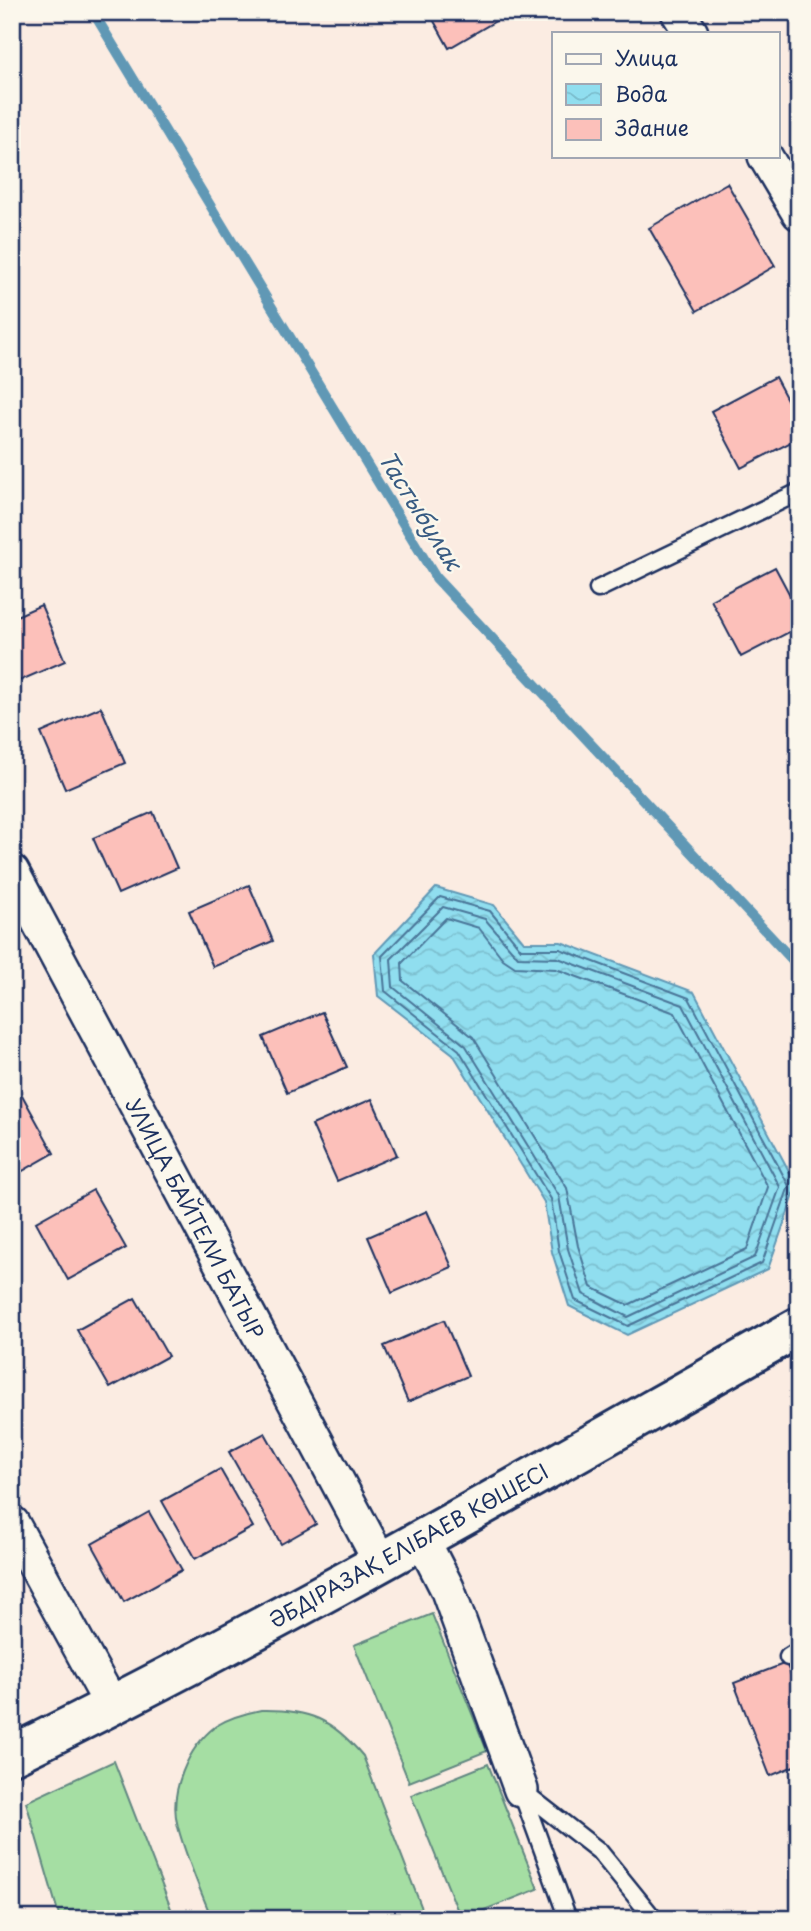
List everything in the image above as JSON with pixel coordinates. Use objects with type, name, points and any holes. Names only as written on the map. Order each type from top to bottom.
[{"type":"street","points":[[678,12],[690,32]]},
{"type":"street","points":[[766,158],[799,213]]},
{"type":"street","name":"УЛИЦА БАЙТЕЛИ БАТЫР","points":[[12,872],[381,1563]]},
{"type":"street","name":"ӘБДІРАЗАҚ ЕЛІБАЕВ КӨШЕСІ","points":[[12,1755],[112,1706],[381,1563],[799,1327]]},
{"type":"street","points":[[12,1523],[112,1706]]},
{"type":"street","points":[[422,1539],[447,1588],[521,1790]]},
{"type":"lane","points":[[598,589],[799,492]]},
{"type":"lane","points":[[521,1790],[568,1919]]},
{"type":"lane","points":[[521,1790],[599,1851],[654,1919]]},
{"type":"green space","points":[[432,1614],[487,1751],[409,1782],[354,1645]]},
{"type":"green space","points":[[261,1710],[306,1714],[318,1719],[341,1733],[363,1756],[426,1919],[212,1919],[178,1827],[178,1786],[189,1758],[206,1735],[227,1720]]},
{"type":"green space","points":[[114,1761],[175,1919],[60,1919],[26,1802]]},
{"type":"green space","points":[[488,1764],[538,1889],[461,1919],[411,1795]]},
{"type":"water","points":[[436,888],[494,905],[524,942],[561,942],[694,992],[797,1186],[768,1269],[627,1335],[569,1306],[552,1252],[544,1202],[453,1054],[378,996],[374,954]]},
{"type":"building","points":[[429,12],[511,12],[449,48]]},
{"type":"building","points":[[727,183],[775,266],[697,311],[649,228]]},
{"type":"building","points":[[775,377],[799,422],[799,438],[741,468],[711,411]]},
{"type":"building","points":[[775,567],[799,612],[799,627],[741,657],[711,600]]},
{"type":"building","points":[[41,605],[65,661],[12,684],[12,618]]},
{"type":"building","points":[[101,707],[125,763],[65,789],[41,733]]},
{"type":"building","points":[[153,812],[177,868],[118,894],[93,838]]},
{"type":"building","points":[[249,885],[273,941],[213,967],[189,911]]},
{"type":"building","points":[[322,1012],[347,1067],[287,1093],[263,1037]]},
{"type":"building","points":[[22,1095],[54,1153],[12,1177],[12,1101]]},
{"type":"building","points":[[372,1099],[397,1155],[337,1181],[312,1125]]},
{"type":"building","points":[[93,1190],[126,1248],[68,1280],[36,1222]]},
{"type":"building","points":[[427,1211],[452,1267],[392,1293],[368,1237]]},
{"type":"building","points":[[135,1298],[168,1356],[110,1388],[77,1330]]},
{"type":"building","points":[[444,1320],[468,1376],[408,1402],[384,1346]]},
{"type":"building","points":[[265,1433],[316,1524],[281,1544],[229,1452]]},
{"type":"building","points":[[220,1469],[253,1527],[195,1559],[162,1501]]},
{"type":"building","points":[[149,1512],[182,1570],[124,1602],[92,1544]]},
{"type":"building","points":[[786,1663],[799,1695],[799,1764],[770,1776],[734,1683]]},
{"type":"waterway","name":"Тастыбулак","points":[[93,12],[436,578],[799,967]]}]
